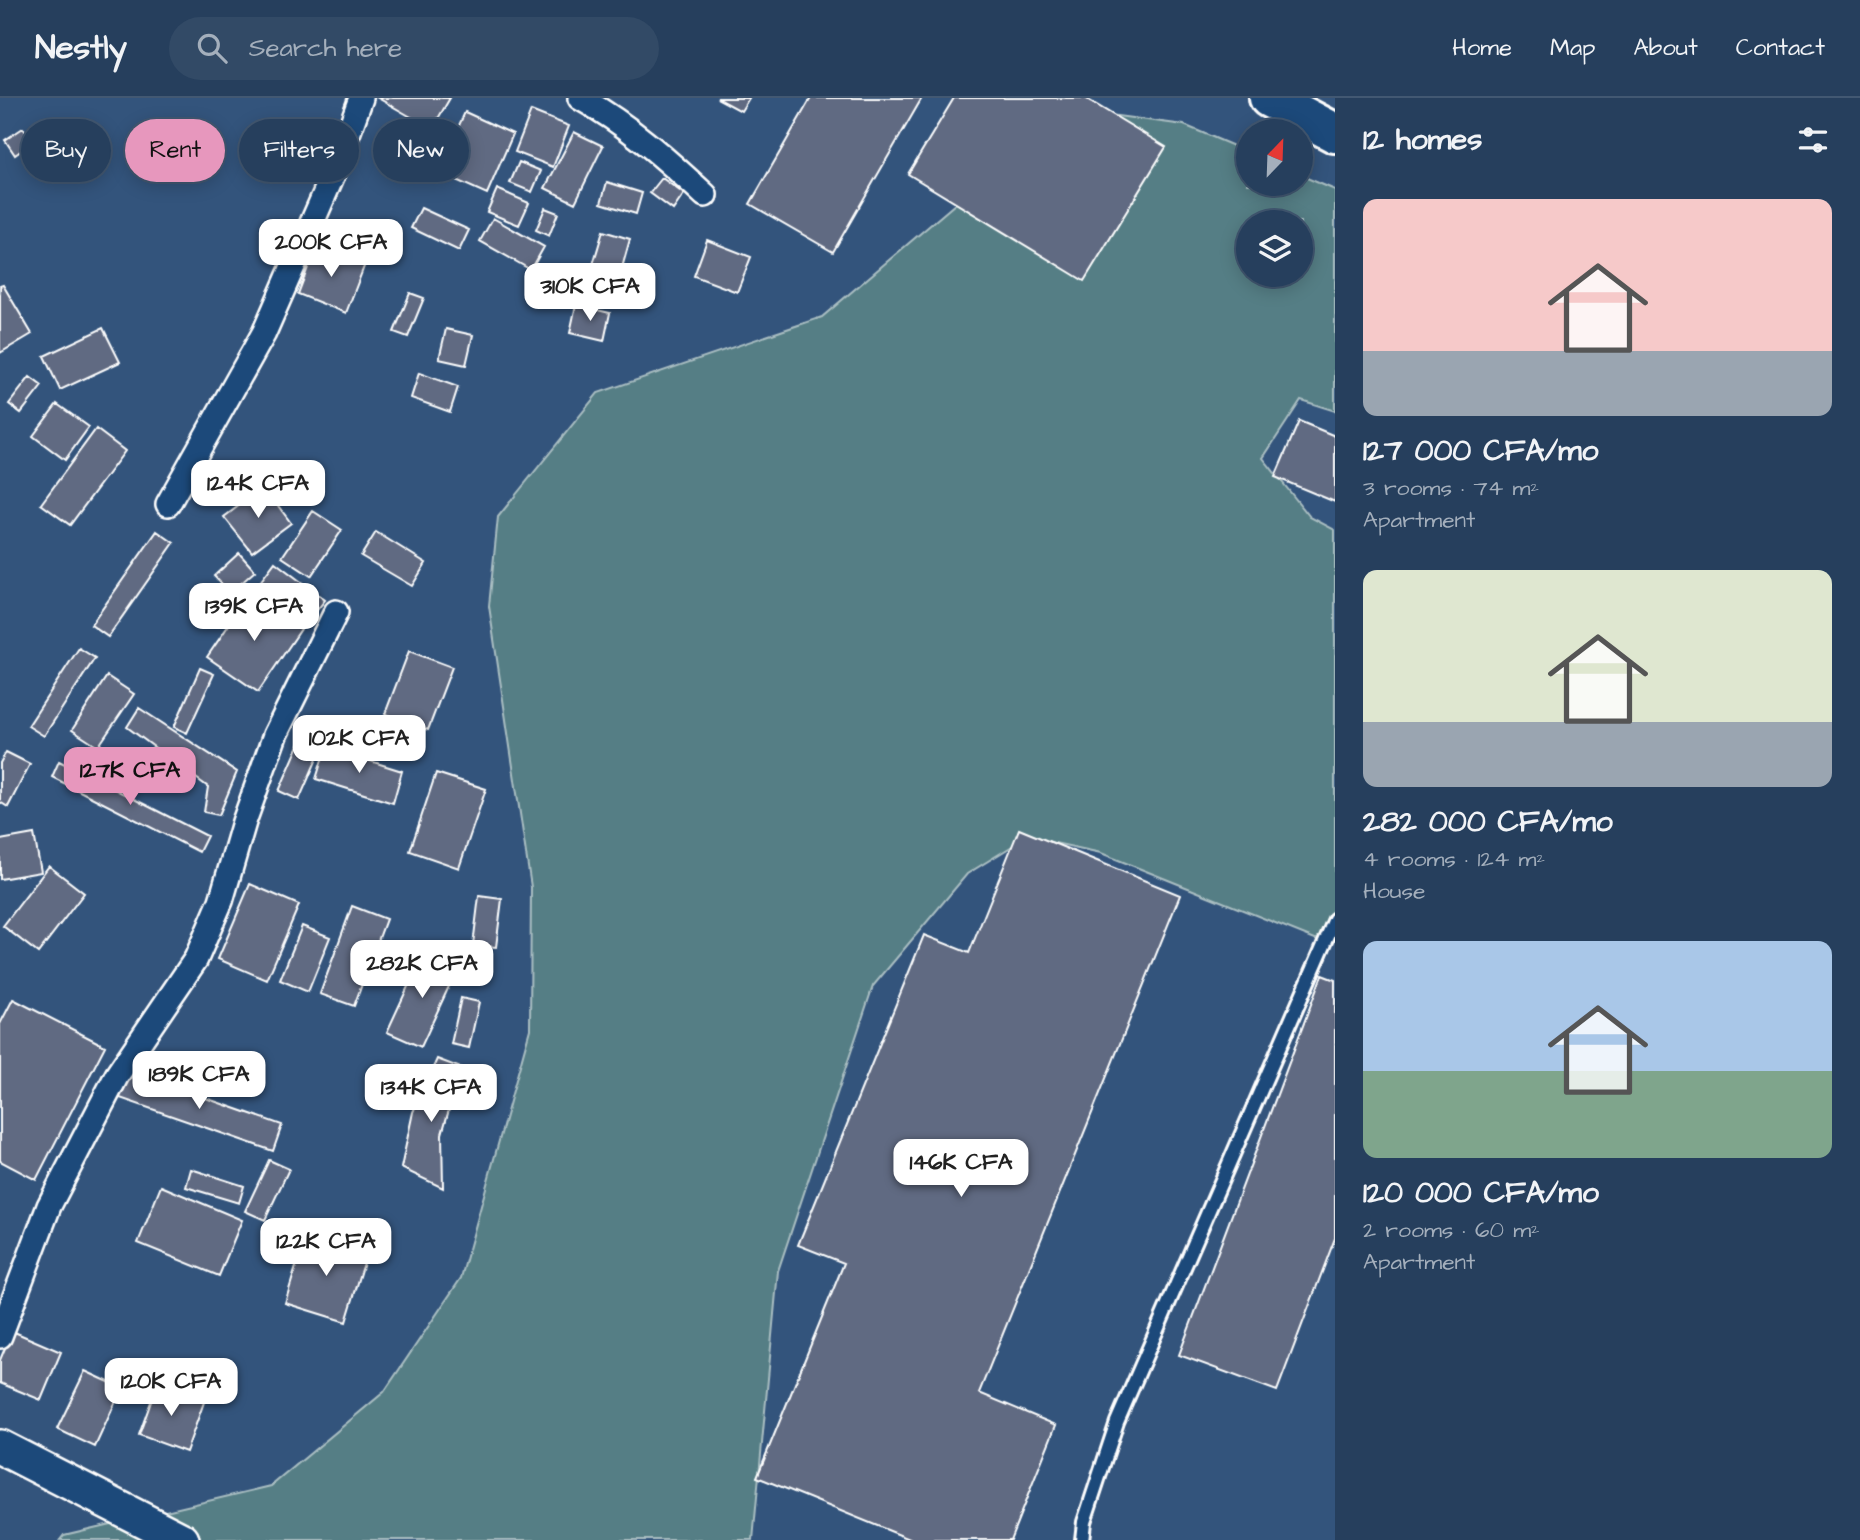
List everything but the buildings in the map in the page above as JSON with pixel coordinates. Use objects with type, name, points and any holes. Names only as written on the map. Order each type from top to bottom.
[{"type":"highway","points":[[1269,98],[1335,133]]},
{"type":"main road","points":[[0,1448],[182,1540]]},
{"type":"street","points":[[168,504],[264,333],[335,170],[361,98]]},
{"type":"street","points":[[580,98],[634,133],[705,195]]},
{"type":"street","points":[[0,1336],[55,1194],[117,1075],[195,959],[221,901],[244,822],[275,735],[336,612]]},
{"type":"lane","points":[[1082,1540],[1084,1522],[1117,1422],[1335,919]]},
{"type":"green space","points":[[1110,115],[1184,125],[1236,147],[1236,196],[1313,196],[1313,181],[1335,190],[1335,411],[1301,400],[1263,458],[1310,517],[1335,530],[1335,938],[1320,941],[1101,853],[1027,837],[967,874],[873,986],[778,1271],[753,1540],[60,1540],[64,1535],[271,1486],[384,1392],[461,1278],[530,1029],[531,887],[489,606],[498,517],[598,393],[822,317],[1042,130]]}]
